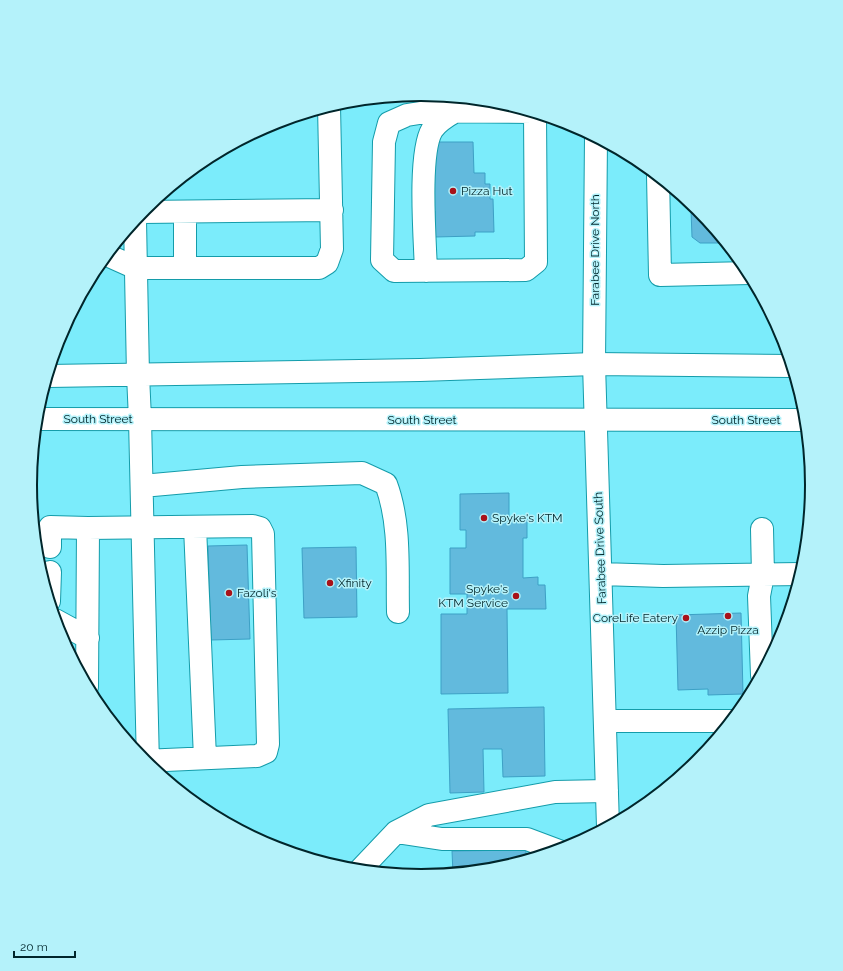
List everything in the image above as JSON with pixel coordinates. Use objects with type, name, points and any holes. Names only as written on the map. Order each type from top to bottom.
[{"type":"main road","points":[[512,112],[432,110],[407,115],[389,123],[384,142],[382,260],[394,271],[526,270],[536,262],[534,118]]},
{"type":"main road","points":[[426,271],[424,165],[427,143],[432,130],[442,119],[456,111]]},
{"type":"main road","points":[[112,257],[136,268],[319,268],[326,263],[332,249],[330,112]]},
{"type":"main road","name":"Farabee Drive North","points":[[594,364],[596,143]]},
{"type":"main road","points":[[658,182],[660,275],[742,273]]},
{"type":"main road","points":[[152,212],[332,210]]},
{"type":"main road","points":[[185,212],[185,268]]},
{"type":"main road","points":[[135,229],[147,754]]},
{"type":"main road","points":[[53,376],[420,370],[594,364],[787,366]]},
{"type":"main road","name":"Farabee Drive South","points":[[594,364],[597,421],[608,821]]},
{"type":"main road","name":"South Street","points":[[43,419],[597,421],[801,420]]},
{"type":"main road","points":[[142,486],[242,477],[362,473],[386,484],[391,497],[396,530],[398,612]]},
{"type":"main road","points":[[50,547],[50,527],[142,528],[253,526],[260,528],[263,534],[268,744],[266,752],[257,756],[154,761]]},
{"type":"main road","points":[[195,527],[205,758]]},
{"type":"main road","points":[[86,673],[88,638],[88,528]]},
{"type":"main road","points":[[762,529],[762,575],[759,596],[762,664]]},
{"type":"main road","points":[[50,572],[50,585]]},
{"type":"main road","points":[[601,574],[796,574]]},
{"type":"main road","points":[[63,624],[88,638]]},
{"type":"main road","points":[[605,720],[726,721]]},
{"type":"main road","points":[[364,866],[396,832],[429,815],[555,792],[607,791]]},
{"type":"main road","points":[[396,832],[442,839],[528,839],[551,848]]},
{"type":"building","name":"Pizza Hut","points":[[435,142],[473,142],[474,173],[485,173],[485,184],[490,184],[490,199],[493,199],[494,232],[475,232],[475,236],[435,237],[435,211],[428,211]]},
{"type":"building","points":[[691,212],[720,243],[700,243],[692,237]]},
{"type":"building","points":[[509,493],[509,517],[523,517],[523,519],[527,519],[527,538],[523,538],[523,578],[538,577],[538,585],[545,585],[546,609],[507,609],[508,693],[441,694],[441,614],[467,614],[467,594],[450,594],[450,548],[466,548],[466,530],[460,530],[460,494]]},
{"type":"building","name":"Fazoli's","points":[[247,545],[250,639],[211,640],[208,546]]},
{"type":"building","name":"Xfinity","points":[[356,547],[357,617],[304,618],[302,548]]},
{"type":"building","points":[[741,613],[743,694],[708,695],[708,689],[678,690],[676,615]]},
{"type":"building","points":[[544,707],[545,776],[503,777],[502,749],[483,749],[484,792],[450,793],[448,709]]},
{"type":"building","points":[[526,850],[526,856],[497,863],[453,869],[452,851]]},
{"type":"place","name":"Pizza Hut","points":[[453,191]]},
{"type":"place","name":"Spyke's KTM","points":[[484,518]]},
{"type":"place","name":"Xfinity","points":[[330,583]]},
{"type":"place","name":"Fazoli's","points":[[229,593]]},
{"type":"place","name":"Spyke's KTM Service","points":[[516,596]]},
{"type":"place","name":"Azzip Pizza","points":[[728,616]]},
{"type":"place","name":"CoreLife Eatery","points":[[686,618]]}]
